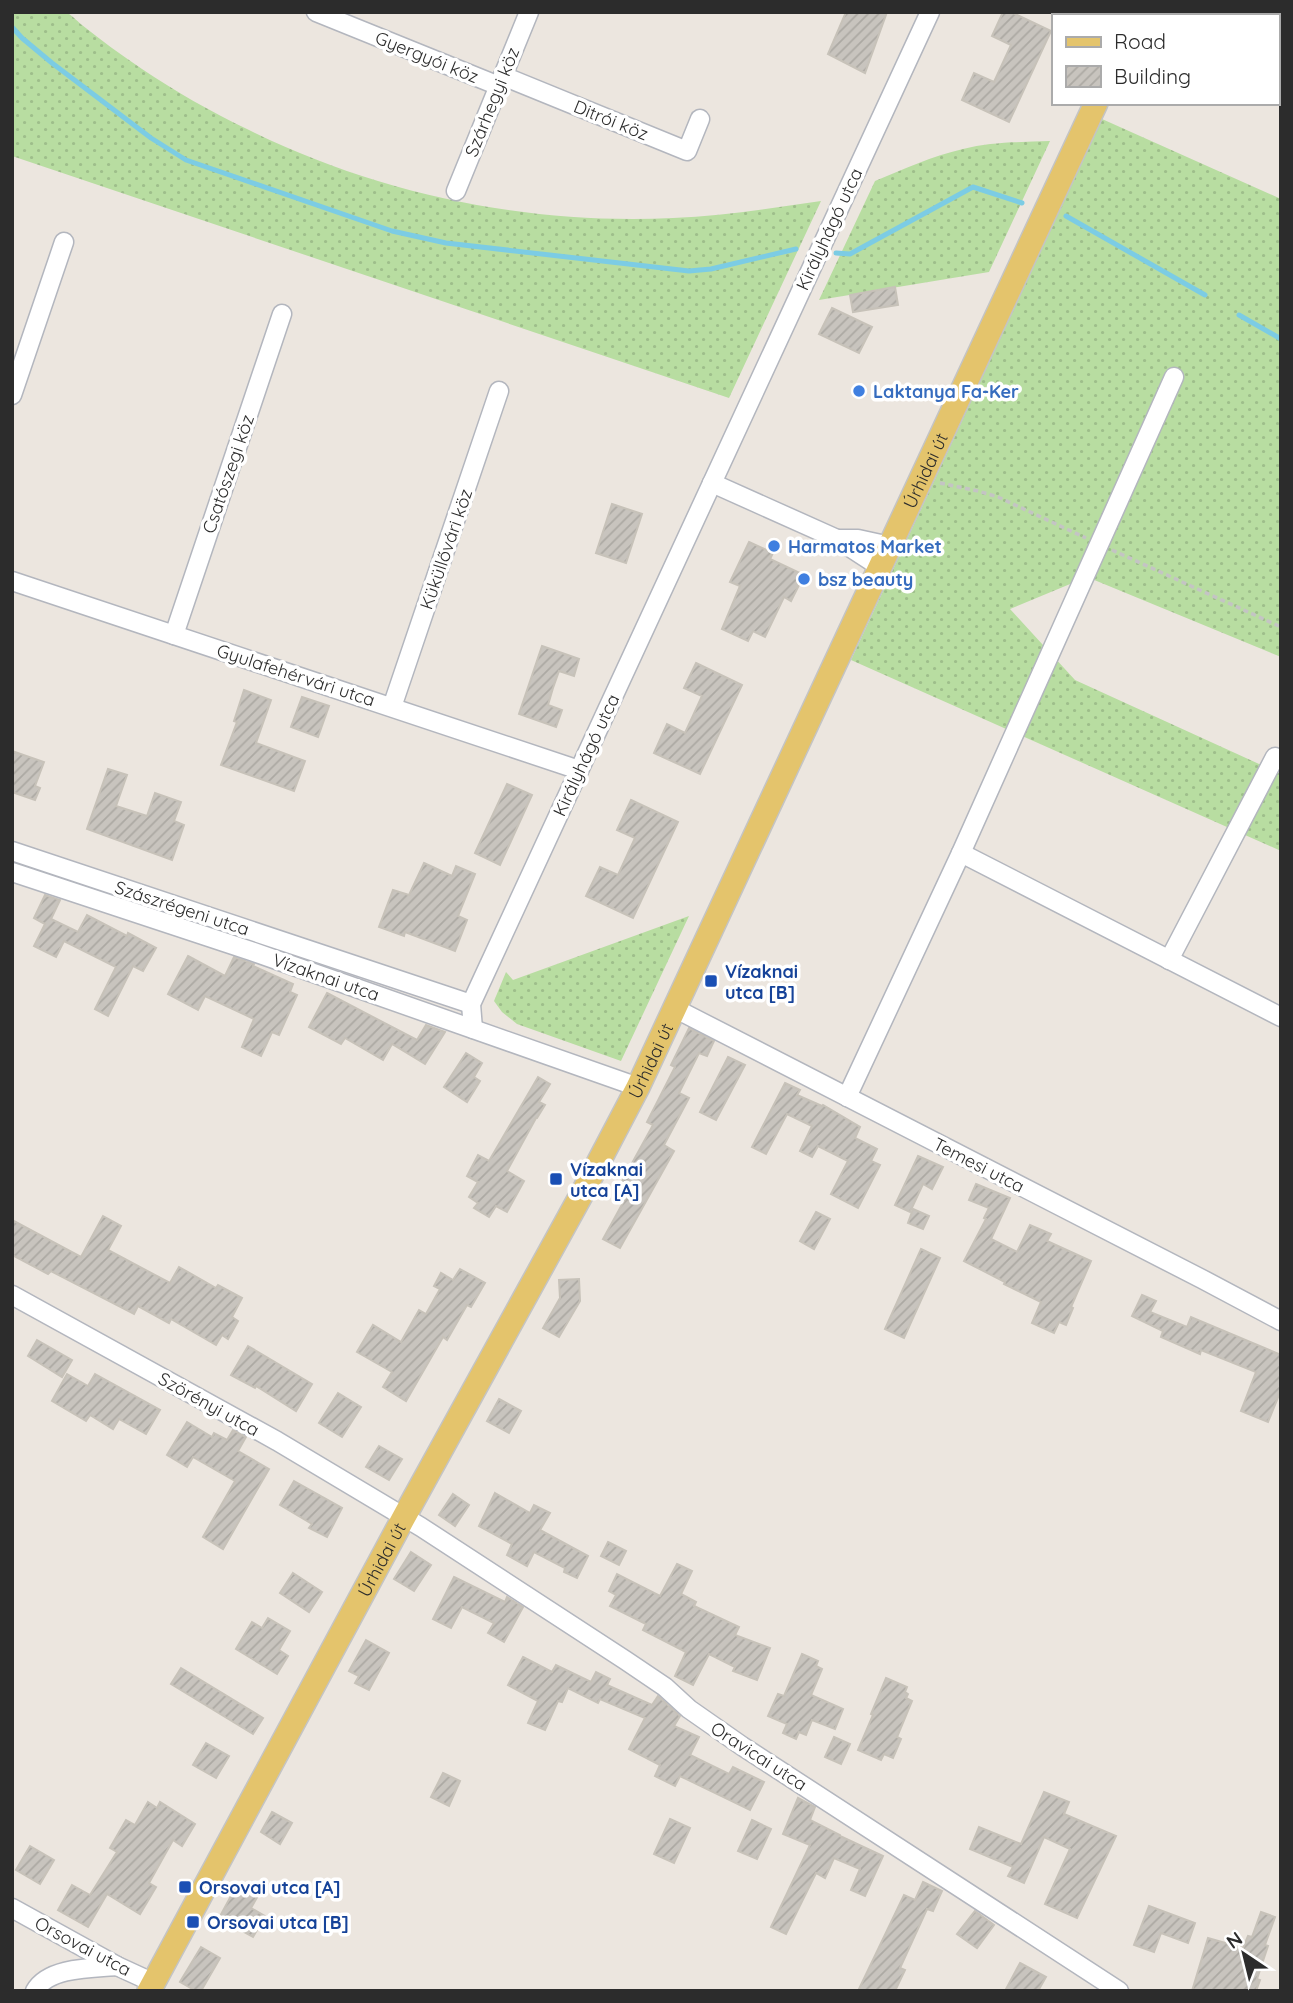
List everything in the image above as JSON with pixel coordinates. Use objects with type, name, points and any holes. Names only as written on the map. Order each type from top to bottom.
[{"type":"main road","name":"Úrhidai út","points":[[152,1987],[638,1087],[1095,105]]},
{"type":"street","name":"Gyergyói köz","points":[[316,12],[501,81]]},
{"type":"street","name":"Szárhegyi köz","points":[[456,191],[529,12]]},
{"type":"street","name":"Királyhágó utca","points":[[473,1029],[471,1004],[930,12]]},
{"type":"street","name":"Ditrói köz","points":[[501,81],[687,151],[700,119]]},
{"type":"street","points":[[12,395],[64,242]]},
{"type":"street","name":"Csatószegi köz","points":[[174,635],[282,314]]},
{"type":"street","points":[[847,1097],[961,853],[1174,377]]},
{"type":"street","name":"Küküllővári köz","points":[[392,707],[499,391]]},
{"type":"street","points":[[712,483],[837,540],[858,539],[885,556]]},
{"type":"street","name":"Gyulafehérvári utca","points":[[12,581],[579,770]]},
{"type":"street","points":[[1170,960],[1275,757]]},
{"type":"street","name":"Szászrégeni utca","points":[[12,851],[471,1004]]},
{"type":"street","points":[[961,853],[1281,1017]]},
{"type":"street","name":"Vízaknai utca","points":[[12,872],[251,951],[638,1087]]},
{"type":"street","name":"Temesi utca","points":[[676,1009],[1281,1321]]},
{"type":"street","name":"Szörényi utca","points":[[12,1295],[277,1441],[404,1517]]},
{"type":"street","name":"Oravicai utca","points":[[404,1517],[665,1687],[689,1709],[722,1732],[1119,1991]]},
{"type":"street","name":"Orsovai utca","points":[[12,1908],[152,1987]]},
{"type":"street","points":[[35,1991],[37,1986],[51,1976],[70,1970],[117,1966]]},
{"type":"green space","points":[[12,12],[65,12],[155,77],[247,129],[297,152],[401,188],[509,210],[618,219],[710,215],[821,201],[729,398],[12,156]]},
{"type":"green space","points":[[1102,119],[1281,199],[1281,657],[1087,577],[1010,609],[1075,680],[1281,774],[1281,851],[851,660]]},
{"type":"green space","points":[[1050,141],[989,272],[819,300],[875,181],[929,159],[963,149]]},
{"type":"green space","points":[[689,916],[621,1061],[517,1024],[502,1012],[494,1001],[506,972],[513,980]]},
{"type":"building","points":[[846,12],[887,12],[865,73],[828,54]]},
{"type":"building","points":[[1003,12],[1011,12],[1051,31],[1009,122],[962,100],[974,73],[994,82],[1011,45],[992,36]]},
{"type":"building","points":[[895,287],[898,305],[853,312],[850,295]]},
{"type":"building","points":[[832,308],[872,327],[859,353],[819,334]]},
{"type":"building","points":[[612,504],[642,514],[626,563],[596,553]]},
{"type":"building","points":[[749,542],[773,553],[770,559],[804,575],[791,601],[784,597],[765,637],[753,631],[748,641],[722,629],[740,586],[730,582]]},
{"type":"building","points":[[542,646],[579,659],[574,676],[559,671],[553,688],[548,705],[562,710],[556,727],[519,714]]},
{"type":"building","points":[[696,663],[742,685],[700,774],[654,753],[667,724],[685,733],[702,696],[684,688]]},
{"type":"building","points":[[244,690],[271,700],[256,743],[305,761],[294,791],[221,765],[237,722],[234,721]]},
{"type":"building","points":[[302,697],[329,706],[318,737],[291,727]]},
{"type":"building","points":[[12,751],[44,762],[35,786],[40,788],[35,800],[12,792]]},
{"type":"building","points":[[108,769],[127,775],[116,806],[147,816],[155,793],[181,802],[174,821],[184,825],[172,860],[87,829]]},
{"type":"building","points":[[507,784],[532,795],[500,865],[475,853]]},
{"type":"building","points":[[631,800],[678,822],[633,918],[586,896],[600,867],[618,875],[635,838],[617,830]]},
{"type":"building","points":[[424,863],[452,876],[456,866],[475,874],[458,916],[467,920],[455,951],[405,932],[404,936],[379,927],[393,890],[409,895]]},
{"type":"building","points":[[45,895],[60,900],[51,919],[78,932],[87,915],[156,948],[143,971],[133,966],[108,1016],[95,1009],[116,967],[64,941],[56,957],[34,946],[45,924],[34,918]]},
{"type":"building","points":[[188,956],[225,976],[234,957],[293,984],[290,992],[297,995],[279,1035],[272,1032],[261,1056],[242,1047],[254,1019],[205,996],[198,1010],[168,994]]},
{"type":"building","points":[[327,993],[417,1040],[426,1025],[445,1032],[425,1064],[392,1044],[383,1060],[345,1038],[341,1044],[309,1027]]},
{"type":"building","points":[[689,1028],[714,1041],[707,1056],[699,1053],[679,1093],[689,1098],[664,1145],[674,1151],[620,1248],[603,1239],[630,1190],[620,1185],[653,1125],[647,1122],[675,1067],[671,1065]]},
{"type":"building","points":[[466,1053],[482,1063],[474,1077],[480,1081],[467,1102],[444,1087]]},
{"type":"building","points":[[728,1057],[745,1065],[716,1120],[700,1112]]},
{"type":"building","points":[[538,1077],[550,1084],[539,1102],[545,1105],[507,1171],[524,1181],[507,1212],[496,1206],[489,1217],[474,1208],[478,1203],[469,1197],[478,1182],[467,1176],[478,1155],[489,1161]]},
{"type":"building","points":[[785,1083],[800,1090],[797,1095],[823,1105],[860,1127],[855,1138],[877,1149],[871,1161],[880,1165],[858,1208],[831,1194],[848,1161],[818,1146],[812,1157],[800,1151],[812,1126],[787,1114],[766,1154],[752,1147]]},
{"type":"building","points":[[918,1156],[943,1167],[932,1189],[923,1184],[910,1212],[895,1205]]},
{"type":"building","points":[[976,1184],[1010,1198],[991,1239],[1017,1252],[1030,1225],[1051,1234],[1047,1241],[1091,1261],[1066,1325],[1059,1322],[1054,1333],[1032,1323],[1041,1302],[964,1261],[989,1208],[969,1200]]},
{"type":"building","points":[[913,1209],[929,1216],[923,1229],[908,1223]]},
{"type":"building","points":[[816,1212],[830,1219],[814,1249],[800,1241]]},
{"type":"building","points":[[103,1216],[121,1226],[108,1250],[170,1283],[179,1267],[216,1288],[218,1285],[242,1298],[232,1317],[238,1321],[228,1339],[222,1335],[216,1345],[171,1319],[169,1323],[138,1306],[134,1314],[51,1271],[48,1274],[12,1255],[12,1220],[81,1257]]},
{"type":"building","points":[[921,1249],[940,1258],[904,1338],[885,1329]]},
{"type":"building","points":[[460,1269],[485,1283],[471,1307],[467,1305],[447,1340],[443,1337],[406,1401],[383,1387],[392,1372],[357,1352],[373,1325],[401,1342],[419,1310],[426,1314],[440,1289],[434,1286],[441,1273],[453,1280]]},
{"type":"building","points":[[579,1279],[580,1301],[559,1337],[543,1328],[560,1298],[559,1280]]},
{"type":"building","points":[[1142,1295],[1156,1301],[1150,1312],[1187,1327],[1191,1317],[1281,1355],[1281,1390],[1268,1422],[1241,1411],[1256,1372],[1201,1350],[1200,1354],[1161,1337],[1163,1331],[1132,1316]]},
{"type":"building","points":[[37,1340],[72,1360],[62,1377],[28,1356]]},
{"type":"building","points":[[248,1346],[312,1384],[296,1411],[256,1386],[255,1388],[231,1375]]},
{"type":"building","points":[[67,1374],[88,1386],[95,1374],[160,1410],[146,1434],[119,1419],[113,1429],[90,1415],[86,1421],[52,1401]]},
{"type":"building","points":[[338,1393],[361,1407],[342,1437],[319,1423]]},
{"type":"building","points":[[499,1399],[521,1411],[509,1433],[487,1421]]},
{"type":"building","points":[[187,1422],[212,1437],[214,1433],[227,1440],[233,1430],[246,1437],[238,1451],[269,1469],[223,1549],[203,1537],[235,1481],[193,1457],[187,1467],[167,1455]]},
{"type":"building","points":[[379,1446],[402,1459],[389,1480],[366,1467]]},
{"type":"building","points":[[294,1481],[342,1508],[327,1537],[309,1528],[312,1524],[280,1505]]},
{"type":"building","points":[[495,1493],[530,1513],[534,1505],[550,1513],[540,1530],[588,1556],[577,1578],[564,1572],[565,1568],[534,1552],[527,1566],[507,1555],[512,1544],[479,1526]]},
{"type":"building","points":[[453,1494],[469,1505],[455,1526],[439,1515]]},
{"type":"building","points":[[608,1542],[626,1551],[619,1565],[601,1556]]},
{"type":"building","points":[[411,1552],[431,1565],[414,1591],[394,1579]]},
{"type":"building","points":[[677,1564],[692,1571],[681,1594],[696,1602],[694,1606],[739,1627],[735,1635],[770,1648],[757,1680],[733,1671],[735,1667],[709,1654],[693,1685],[675,1676],[686,1652],[643,1630],[646,1624],[610,1606],[616,1595],[609,1591],[617,1574],[660,1596]]},
{"type":"building","points":[[293,1573],[322,1592],[309,1612],[280,1593]]},
{"type":"building","points":[[454,1577],[505,1602],[507,1597],[523,1607],[504,1642],[488,1633],[494,1623],[462,1607],[451,1628],[433,1619]]},
{"type":"building","points":[[268,1618],[290,1631],[279,1650],[288,1656],[277,1674],[236,1649],[252,1622],[262,1628]]},
{"type":"building","points":[[366,1640],[389,1653],[369,1690],[355,1683],[359,1676],[349,1671]]},
{"type":"building","points":[[802,1654],[818,1661],[816,1666],[822,1669],[811,1695],[843,1709],[835,1729],[812,1720],[806,1735],[799,1732],[796,1739],[783,1733],[787,1724],[768,1716],[778,1694],[784,1696]]},
{"type":"building","points":[[523,1657],[552,1672],[556,1665],[591,1682],[596,1672],[610,1679],[607,1685],[652,1705],[658,1696],[680,1716],[674,1726],[699,1737],[690,1755],[729,1774],[733,1767],[764,1782],[750,1810],[680,1776],[675,1786],[655,1776],[660,1765],[629,1749],[645,1718],[600,1699],[598,1703],[568,1688],[562,1702],[558,1701],[545,1730],[528,1723],[538,1701],[508,1685]]},
{"type":"building","points":[[181,1668],[263,1718],[253,1734],[171,1684]]},
{"type":"building","points":[[886,1678],[907,1687],[906,1698],[912,1701],[897,1737],[901,1739],[893,1758],[884,1754],[881,1760],[858,1750]]},
{"type":"building","points":[[834,1737],[850,1744],[841,1764],[825,1757]]},
{"type":"building","points":[[206,1743],[229,1756],[216,1778],[193,1765]]},
{"type":"building","points":[[443,1773],[460,1781],[449,1806],[431,1797]]},
{"type":"building","points":[[1044,1792],[1069,1802],[1064,1814],[1116,1836],[1077,1918],[1045,1904],[1070,1849],[1044,1837],[1024,1883],[1008,1876],[1013,1867],[970,1849],[979,1827],[1021,1844]]},
{"type":"building","points":[[798,1798],[815,1807],[810,1820],[883,1856],[865,1896],[851,1890],[860,1869],[834,1858],[825,1878],[816,1873],[786,1934],[771,1927],[810,1845],[783,1834]]},
{"type":"building","points":[[148,1802],[157,1808],[160,1802],[195,1824],[182,1846],[173,1840],[149,1883],[156,1887],[140,1914],[107,1894],[88,1927],[58,1910],[72,1885],[90,1895],[117,1852],[110,1848],[126,1820],[135,1825]]},
{"type":"building","points":[[272,1812],[292,1823],[280,1844],[261,1832]]},
{"type":"building","points":[[670,1819],[690,1828],[674,1863],[654,1854]]},
{"type":"building","points":[[752,1820],[771,1829],[757,1859],[738,1851]]},
{"type":"building","points":[[30,1846],[54,1860],[40,1884],[16,1870]]},
{"type":"building","points":[[923,1882],[942,1891],[933,1911],[927,1909],[900,1968],[905,1970],[895,1991],[858,1991],[904,1895],[915,1900]]},
{"type":"building","points":[[238,1883],[259,1894],[251,1908],[265,1916],[253,1937],[219,1918]]},
{"type":"building","points":[[1149,1906],[1195,1923],[1188,1943],[1161,1933],[1154,1952],[1134,1945]]},
{"type":"building","points":[[975,1911],[994,1925],[977,1948],[957,1934]]},
{"type":"building","points":[[1261,1912],[1275,1917],[1265,1945],[1268,1946],[1257,1979],[1260,1980],[1256,1991],[1192,1991],[1208,1938],[1243,1948],[1248,1936],[1252,1937]]},
{"type":"building","points":[[201,1947],[220,1958],[201,1991],[196,1991],[180,1982]]},
{"type":"building","points":[[1020,1963],[1046,1977],[1038,1991],[1005,1991]]},
{"type":"waterway","points":[[12,27],[52,63],[151,138],[186,160],[392,231],[446,243],[689,271],[711,269],[796,249]]},
{"type":"waterway","points":[[836,253],[850,254],[973,187],[1022,203]]},
{"type":"waterway","points":[[1066,216],[1205,295]]},
{"type":"waterway","points":[[1239,315],[1281,339]]},
{"type":"place","name":"Laktanya Fa-Ker","points":[[859,391]]},
{"type":"place","name":"Harmatos Market","points":[[774,546]]},
{"type":"place","name":"bsz beauty","points":[[804,579]]},
{"type":"place","name":"Vízaknai utca [B]","points":[[711,981]]},
{"type":"place","name":"Vízaknai utca [A]","points":[[556,1179]]},
{"type":"place","name":"Orsovai utca [A]","points":[[185,1887]]},
{"type":"place","name":"Orsovai utca [B]","points":[[193,1922]]}]
